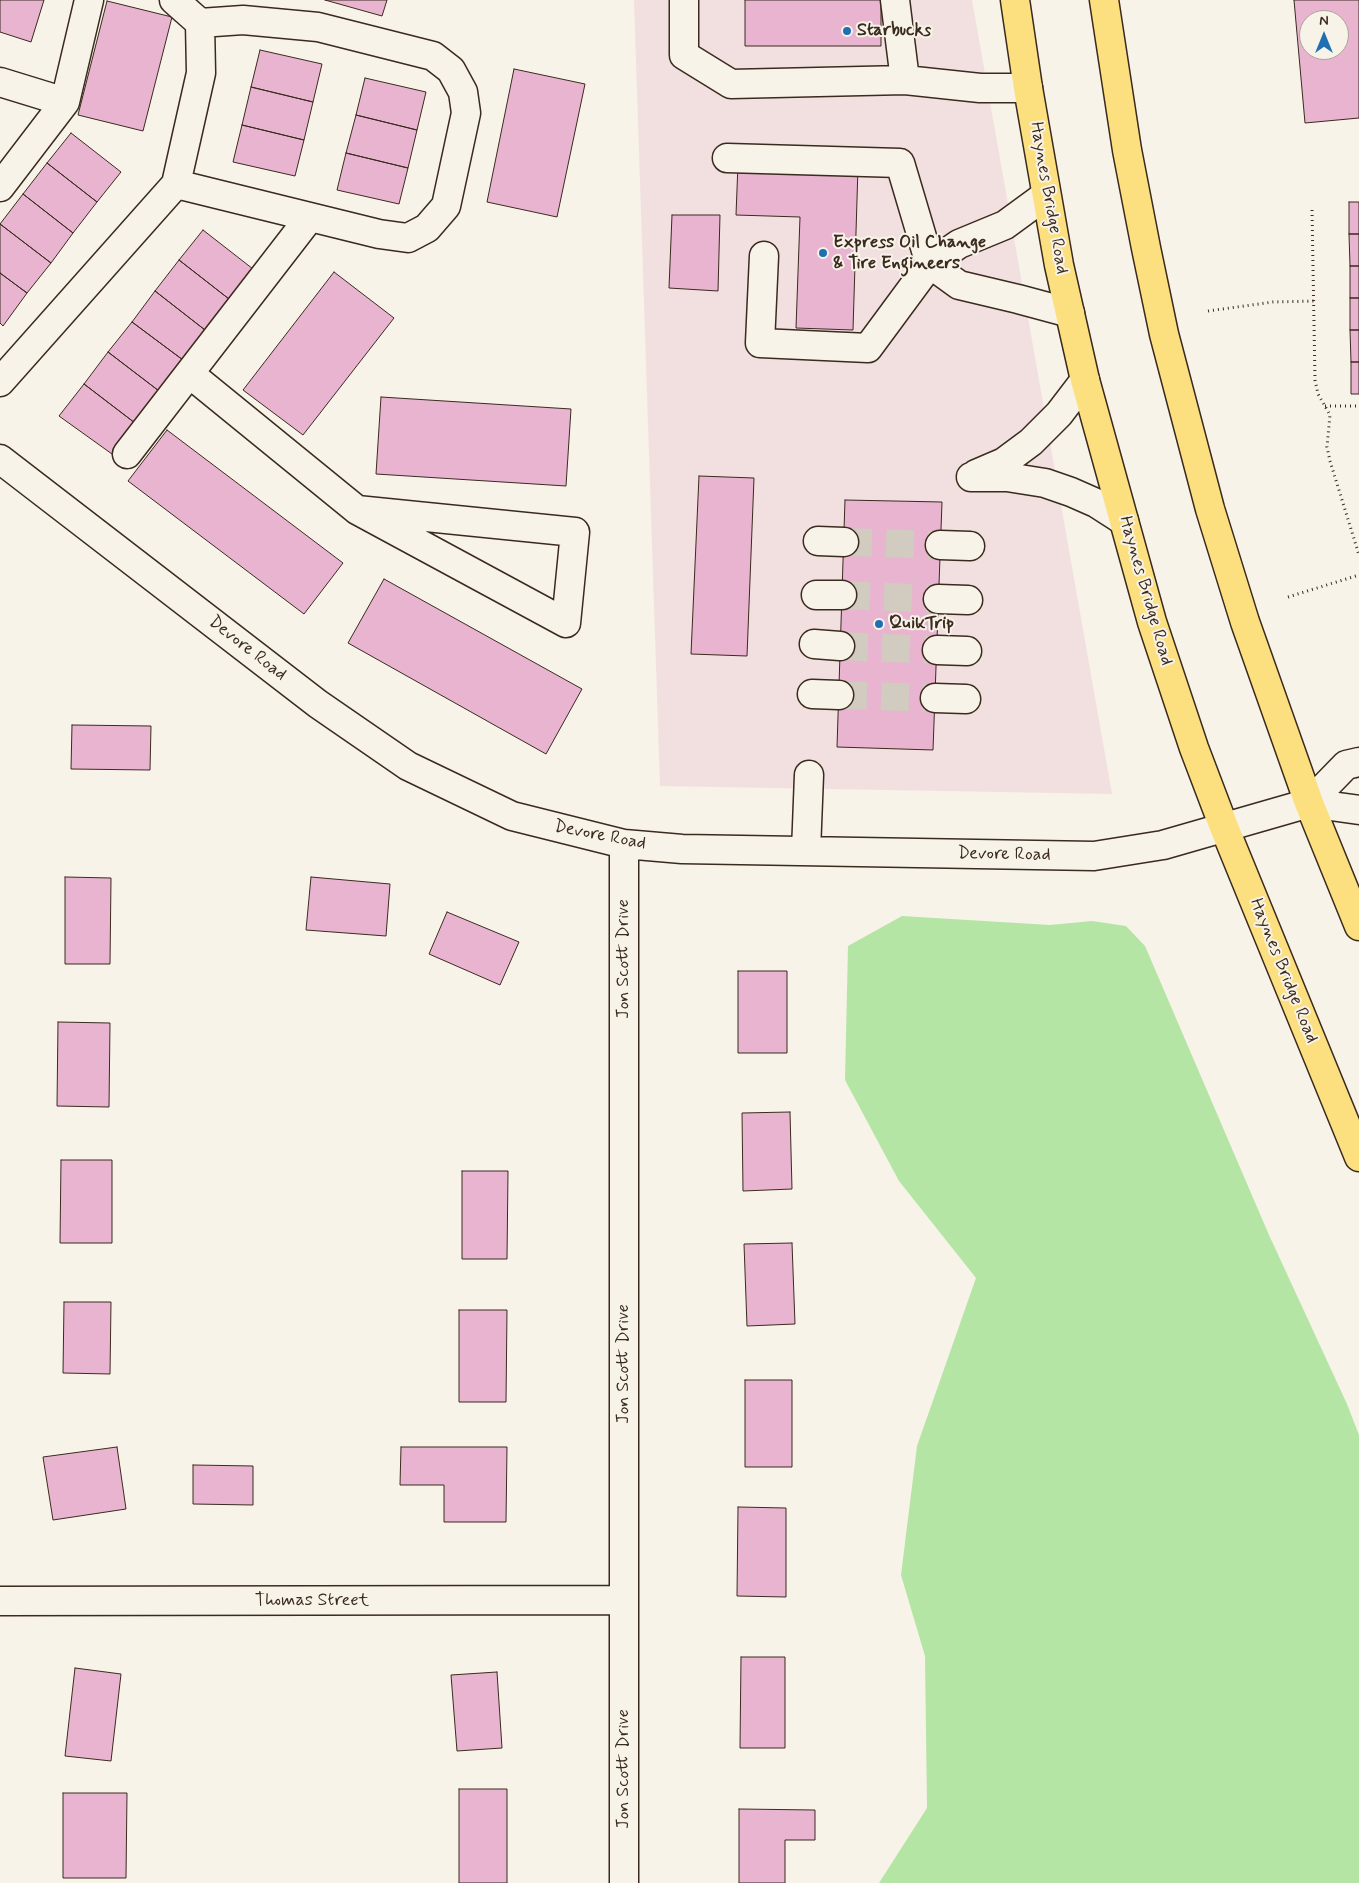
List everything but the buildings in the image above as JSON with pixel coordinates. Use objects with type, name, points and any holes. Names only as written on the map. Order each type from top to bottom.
[{"type":"main road","name":"Haynes Bridge Road","points":[[1015,0],[1028,88],[1059,265],[1085,380],[1152,622],[1194,748],[1224,827],[1359,1157]]},
{"type":"main road","points":[[1104,0],[1127,150],[1146,248],[1164,334],[1210,509],[1245,622],[1309,803],[1359,926]]},
{"type":"street","points":[[0,187],[64,102],[89,0]]},
{"type":"street","points":[[174,0],[200,23],[243,20],[318,27],[433,56],[451,70],[463,92],[466,112],[446,206],[427,228],[408,238],[378,234],[176,184]]},
{"type":"street","points":[[684,0],[684,55],[731,84],[904,80],[980,88],[1028,88]]},
{"type":"street","points":[[895,0],[904,80]]},
{"type":"street","points":[[0,382],[176,184],[201,73],[200,23]]},
{"type":"street","points":[[0,82],[64,102]]},
{"type":"street","points":[[727,158],[900,164],[930,264],[959,286],[1070,313]]},
{"type":"street","points":[[764,256],[760,343],[868,348],[930,264],[959,244],[1005,225],[1046,195]]},
{"type":"street","points":[[127,454],[310,217]]},
{"type":"street","points":[[190,374],[357,510],[566,623],[575,532],[357,510]]},
{"type":"street","points":[[1085,380],[1059,414],[1031,442],[1004,462],[971,477],[1006,477],[1045,483],[1096,503],[1124,521]]},
{"type":"street","name":"Devore Road","points":[[0,459],[318,704],[408,766],[512,816],[624,844],[682,849],[1094,856],[1163,845],[1309,803]]},
{"type":"street","points":[[940,545],[970,546]]},
{"type":"street","points":[[938,599],[968,600]]},
{"type":"street","points":[[937,650],[967,651]]},
{"type":"street","points":[[812,694],[839,695]]},
{"type":"street","points":[[935,698],[966,699]]},
{"type":"street","points":[[1309,803],[1346,765],[1359,762]]},
{"type":"street","points":[[806,851],[809,775]]},
{"type":"street","points":[[1309,803],[1359,810]]},
{"type":"street","name":"Jon Scott Drive","points":[[624,844],[624,1883]]},
{"type":"street","name":"Thomas Street","points":[[0,1601],[624,1600]]},
{"type":"path","points":[[1312,210],[1315,380],[1318,394],[1330,415],[1327,447],[1359,555]]},
{"type":"path","points":[[1208,311],[1273,302],[1314,301]]},
{"type":"path","points":[[1325,406],[1359,406]]},
{"type":"path","points":[[1288,597],[1359,575]]},
{"type":"shaded area","points":[[634,0],[972,0],[1112,794],[660,786]]},
{"type":"green space","points":[[902,916],[1050,925],[1092,921],[1126,926],[1145,946],[1269,1235],[1347,1404],[1359,1435],[1359,1883],[879,1883],[927,1808],[925,1656],[901,1575],[917,1446],[976,1278],[899,1181],[845,1080],[848,946]]},
{"type":"tunnel","points":[[844,542],[940,545]]},
{"type":"tunnel","points":[[842,595],[938,599]]},
{"type":"tunnel","points":[[840,646],[937,650]]},
{"type":"tunnel","points":[[839,695],[935,698]]},
{"type":"place","name":"Starbucks","points":[[847,31]]},
{"type":"place","name":"Express Oil Change & Tire Engineers","points":[[823,253]]},
{"type":"place","name":"QuikTrip","points":[[879,624]]}]
